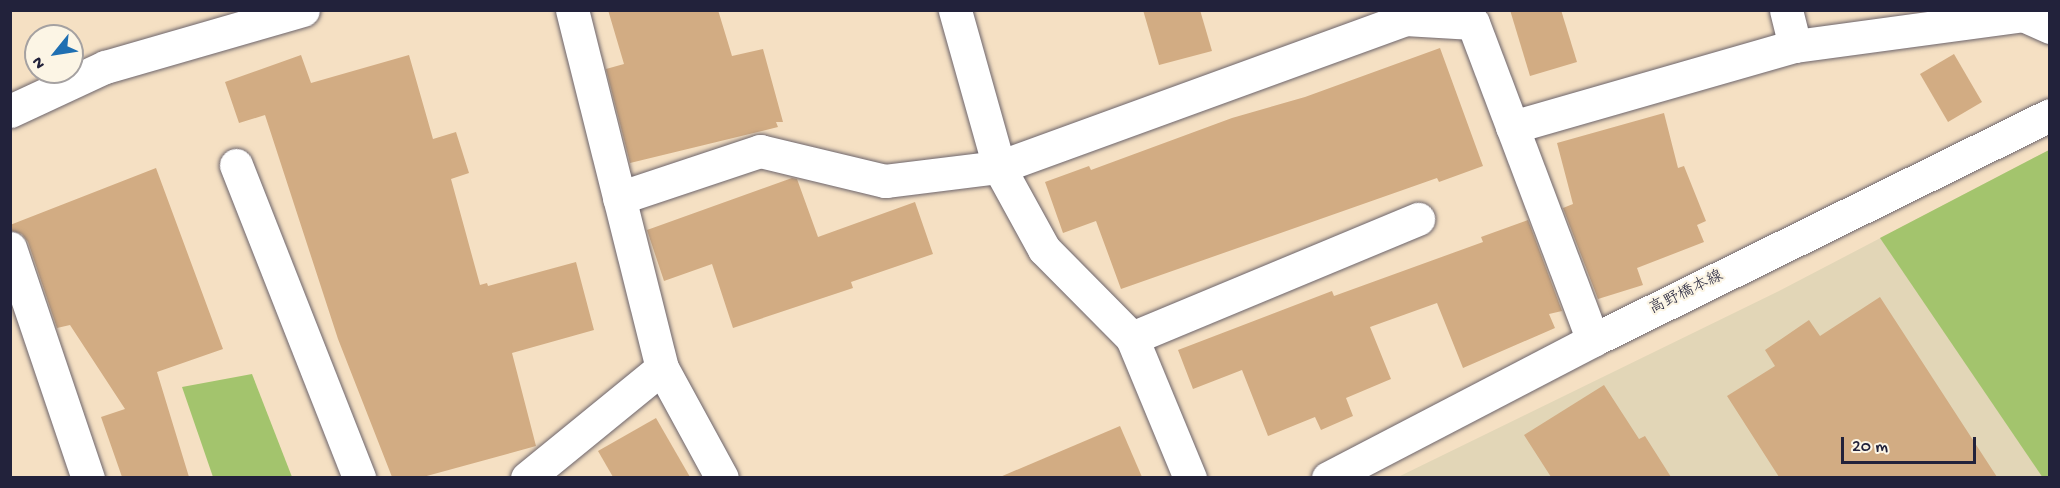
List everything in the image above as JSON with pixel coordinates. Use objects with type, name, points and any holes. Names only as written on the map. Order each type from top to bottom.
[{"type":"street","points":[[10,111],[105,67],[303,10]]},
{"type":"street","points":[[572,10],[662,368],[722,477]]},
{"type":"street","points":[[955,10],[999,167],[1044,249],[1132,338],[1190,477]]},
{"type":"street","points":[[1786,10],[1795,46]]},
{"type":"street","points":[[619,198],[760,151],[885,181],[999,167],[1404,15],[1473,23],[1593,340]]},
{"type":"street","points":[[1512,127],[1795,46],[2023,15],[2049,27]]},
{"type":"street","name":"高野橋本線","points":[[1328,477],[1593,340],[2049,115]]},
{"type":"street","points":[[236,165],[359,477]]},
{"type":"street","points":[[1132,338],[1418,219]]},
{"type":"street","points":[[10,248],[88,477]]},
{"type":"street","points":[[527,477],[662,368]]},
{"type":"shaded area","points":[[2049,150],[2049,477],[1396,478],[1779,291]]},
{"type":"green space","points":[[2049,150],[2050,477],[2043,478],[1880,238]]},
{"type":"green space","points":[[252,374],[292,477],[213,477],[182,387]]},
{"type":"building","points":[[608,10],[718,10],[732,56],[763,49],[783,122],[776,122],[778,127],[630,163],[606,69],[624,64]]},
{"type":"building","points":[[1143,10],[1200,10],[1212,51],[1159,65]]},
{"type":"building","points":[[1510,10],[1561,10],[1577,62],[1530,76]]},
{"type":"building","points":[[1440,48],[1483,166],[1439,182],[1437,178],[1121,289],[1096,221],[1063,233],[1045,182],[1089,166],[1091,170],[1232,118],[1305,97]]},
{"type":"building","points":[[1954,54],[1982,102],[1948,122],[1920,74]]},
{"type":"building","points":[[301,55],[311,83],[409,55],[433,139],[456,132],[469,173],[451,179],[480,285],[487,283],[488,286],[576,262],[594,330],[512,353],[536,446],[423,477],[392,477],[338,339],[265,115],[239,123],[225,82]]},
{"type":"building","points":[[1664,113],[1678,168],[1684,166],[1706,221],[1697,225],[1704,242],[1637,268],[1643,285],[1598,299],[1563,208],[1573,204],[1557,143]]},
{"type":"building","points":[[156,168],[223,349],[157,372],[189,477],[122,477],[101,417],[125,409],[70,325],[57,328],[28,242],[22,234],[10,230],[10,225]]},
{"type":"building","points":[[792,178],[797,179],[818,237],[915,202],[933,254],[851,282],[853,288],[733,328],[712,264],[664,281],[647,230]]},
{"type":"building","points":[[1528,220],[1562,311],[1549,314],[1555,328],[1463,368],[1437,303],[1370,327],[1391,379],[1346,398],[1353,416],[1321,430],[1315,417],[1268,436],[1242,370],[1193,389],[1178,350],[1332,291],[1334,296],[1483,242],[1481,237]]},
{"type":"building","points":[[1880,297],[1997,477],[1779,477],[1727,396],[1775,366],[1765,350],[1809,320],[1820,336]]},
{"type":"building","points":[[1604,385],[1639,439],[1645,436],[1671,477],[1551,477],[1524,435]]},
{"type":"building","points":[[656,418],[690,477],[613,477],[598,451]]},
{"type":"building","points":[[1120,426],[1142,477],[1000,477]]}]
